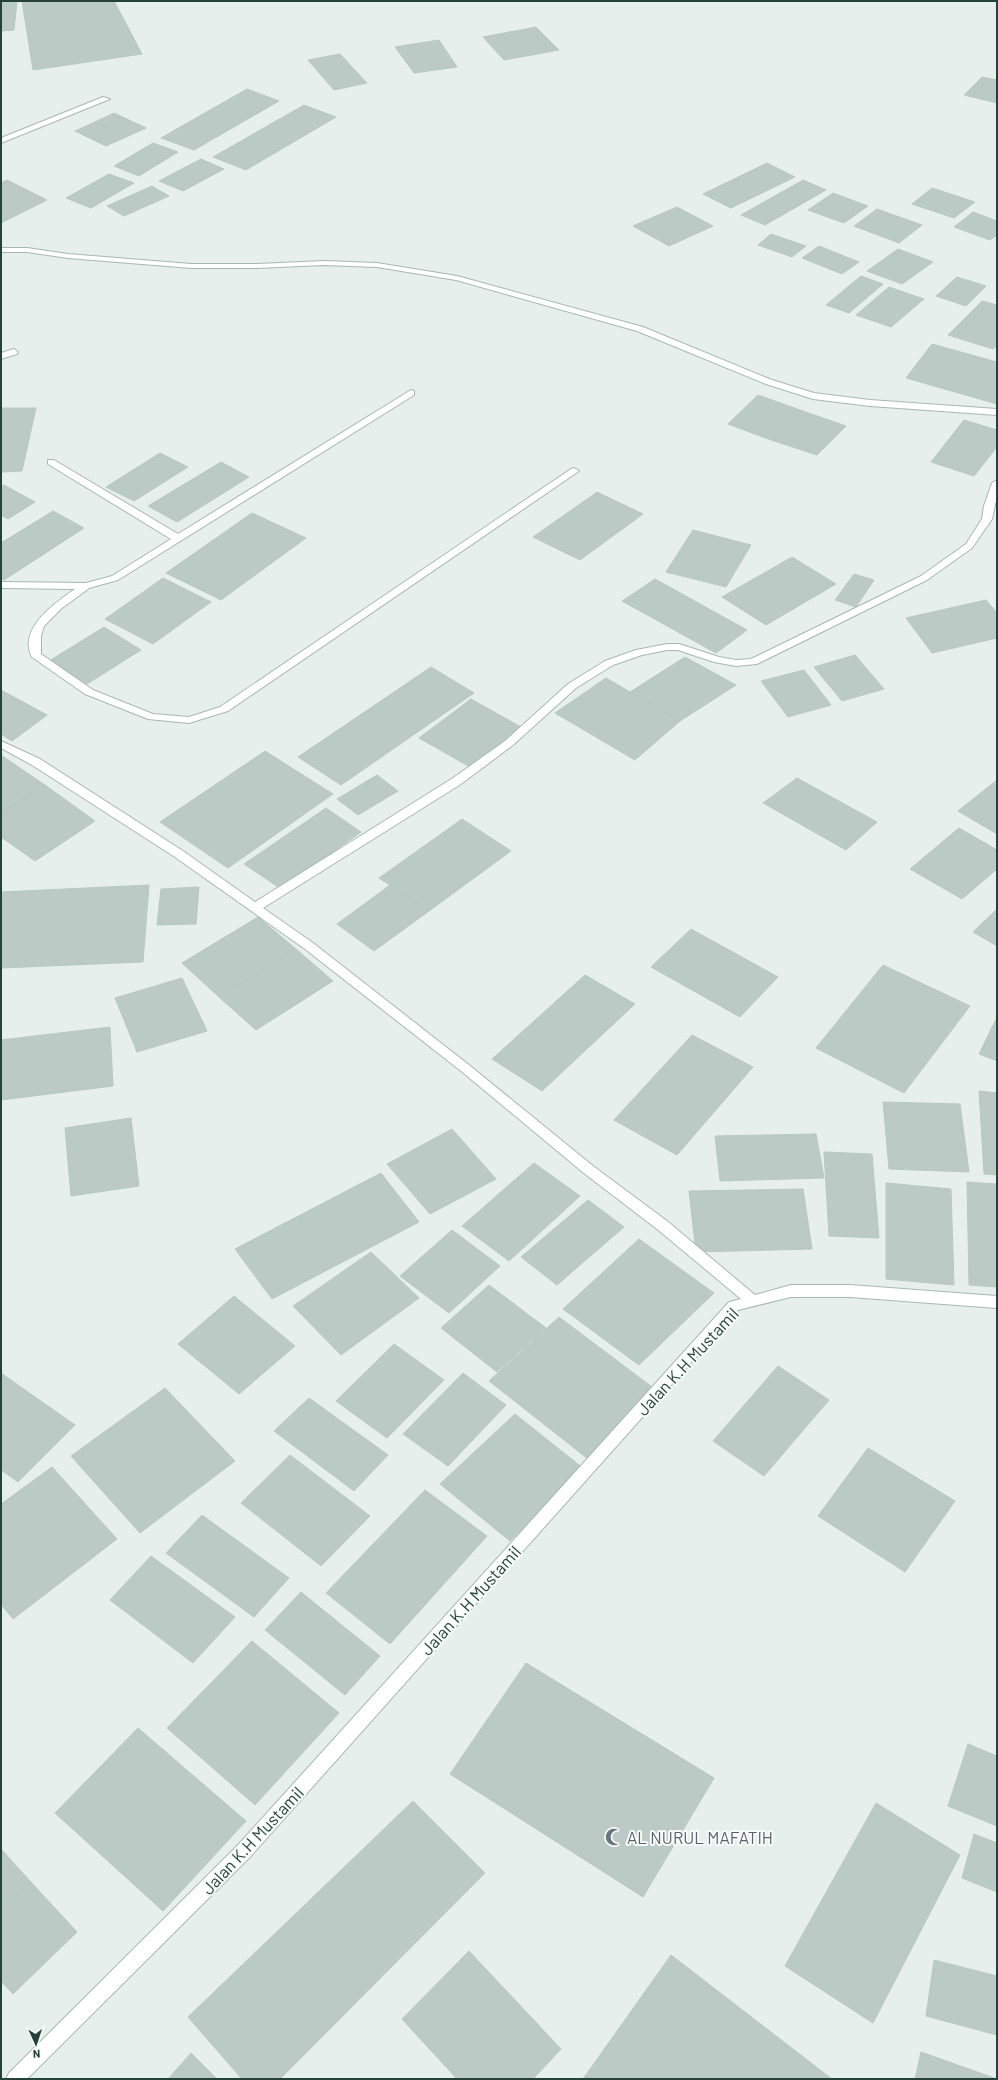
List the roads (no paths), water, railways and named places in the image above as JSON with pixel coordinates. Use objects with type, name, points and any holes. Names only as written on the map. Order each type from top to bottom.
[{"type":"street","points":[[1,141],[106,99]]},
{"type":"street","points":[[1,250],[27,250],[84,257],[191,266],[257,266],[324,263],[377,265],[457,278],[640,329],[769,382],[813,396],[870,404],[997,412]]},
{"type":"street","points":[[1,356],[14,352]]},
{"type":"street","points":[[1,585],[86,586],[116,578],[412,393]]},
{"type":"street","points":[[51,462],[179,539]]},
{"type":"street","points":[[86,586],[58,607],[38,628],[35,644],[36,655],[89,692],[152,717],[189,720],[224,709],[574,471]]},
{"type":"street","points":[[255,908],[457,781],[509,743],[572,686],[609,663],[640,652],[667,647],[679,647],[718,660],[736,663],[753,662],[924,578],[968,546],[980,532],[987,519],[989,506],[997,483]]},
{"type":"street","points":[[1,744],[36,762],[179,854],[308,946],[459,1064],[589,1170],[662,1225],[753,1301]]},
{"type":"street","name":"Jalan K.H Mustamil","points":[[14,2079],[244,1851],[734,1306],[791,1291],[850,1290],[997,1302]]},
{"type":"place","name":"AL NURUL MAFATIH","points":[[614,1837]]}]
